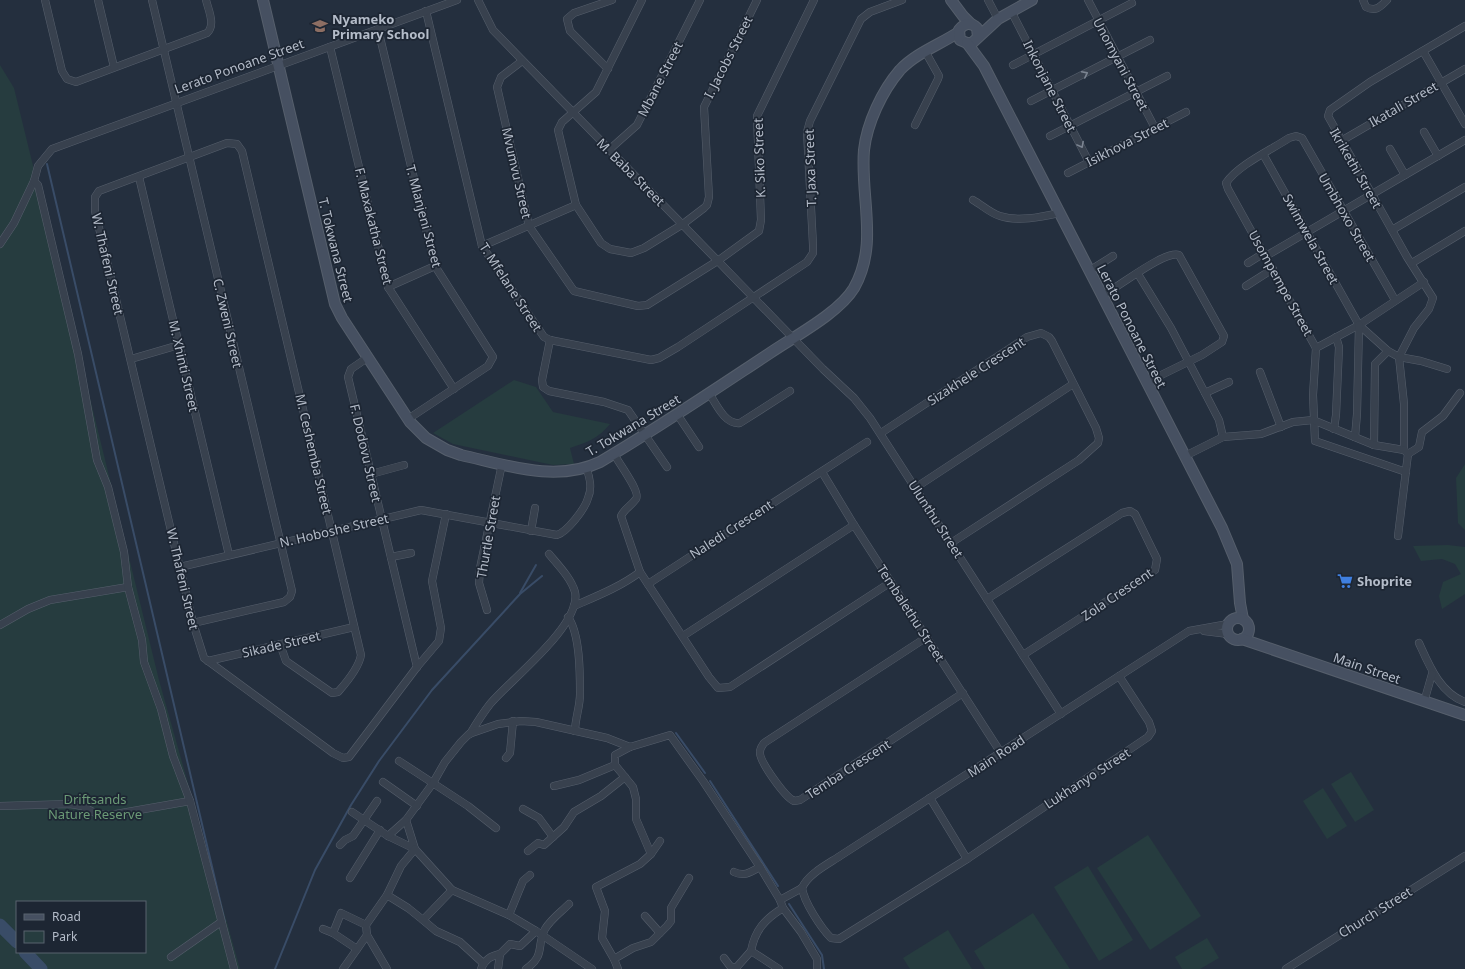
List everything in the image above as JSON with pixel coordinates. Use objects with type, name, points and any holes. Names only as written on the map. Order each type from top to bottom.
[{"type":"street","points":[[45,0],[62,71],[67,79],[76,82],[203,35],[210,30],[211,24],[206,0]]},
{"type":"street","points":[[98,0],[114,67]]},
{"type":"street","name":"C. Zweni Street","points":[[152,0],[292,591],[288,600],[194,623]]},
{"type":"street","name":"T. Tokwana Street","points":[[263,0],[335,304],[367,358],[408,419],[426,438],[447,450],[502,464],[552,473],[564,473],[586,468],[614,454],[793,338],[843,303],[861,274],[869,238],[864,165],[866,138],[869,126],[891,82],[908,63],[925,51],[962,37]]},
{"type":"street","name":"Lerato Ponoane Street","points":[[34,181],[38,166],[52,150],[457,0]]},
{"type":"street","name":"M. Baba Street","points":[[478,0],[493,30],[793,338]]},
{"type":"street","points":[[608,69],[570,31],[567,20],[574,13],[612,0]]},
{"type":"street","points":[[573,112],[596,92],[642,0]]},
{"type":"street","name":"Mbane Street","points":[[610,149],[637,125],[700,0]]},
{"type":"street","name":"I. Jacobs Street","points":[[573,112],[560,124],[558,130],[576,205],[601,243],[610,249],[631,253],[644,248],[683,224],[704,208],[708,201],[704,107],[757,0]]},
{"type":"street","name":"K. Siko Street","points":[[718,260],[756,235],[761,227],[756,116],[814,0]]},
{"type":"street","name":"T. Jaxa Street","points":[[754,297],[811,257],[813,246],[808,126],[861,19],[870,12],[902,0]]},
{"type":"street","points":[[988,0],[998,19]]},
{"type":"street","name":"Unomyani Street","points":[[1088,0],[1154,128]]},
{"type":"street","points":[[1362,0],[1366,7],[1371,9],[1376,9],[1387,0]]},
{"type":"street","points":[[952,2],[963,16],[978,30],[978,38]]},
{"type":"street","points":[[952,2],[962,37],[972,43],[998,19],[1025,2]]},
{"type":"street","points":[[1013,65],[1132,3]]},
{"type":"street","name":"T. Mfelane Street","points":[[426,11],[482,246],[540,333],[550,340],[656,359],[678,347],[754,297]]},
{"type":"street","name":"Inkonjane Street","points":[[1011,11],[1089,162]]},
{"type":"street","points":[[962,37],[965,24],[998,19]]},
{"type":"street","name":"Ikrikethi Street","points":[[1399,357],[1414,328],[1429,309],[1433,298],[1371,194],[1328,116],[1330,110],[1370,82],[1465,26]]},
{"type":"street","name":"T. Mlanjeni Street","points":[[378,29],[435,266],[493,357],[488,366],[408,419]]},
{"type":"street","name":"Lerato Ponoane Street","points":[[962,37],[984,66],[1185,456],[1234,556],[1239,577],[1240,603],[1243,619],[1248,624],[1245,636]]},
{"type":"street","name":"Lerato Ponoane Street","points":[[978,38],[984,66]]},
{"type":"street","points":[[1031,101],[1150,40]]},
{"type":"street","name":"F. Maxakatha Street","points":[[330,47],[388,287],[454,389]]},
{"type":"street","points":[[915,125],[938,79],[938,76],[925,51]]},
{"type":"street","points":[[1422,51],[1465,124]]},
{"type":"street","name":"Mvumvu Street","points":[[522,61],[501,77],[497,87],[529,226],[574,291],[638,306],[651,304],[718,260]]},
{"type":"street","name":"Ikatali Street","points":[[1341,141],[1465,69]]},
{"type":"street","points":[[1050,136],[1167,76]]},
{"type":"street","name":"Isikhova Street","points":[[1068,173],[1186,112]]},
{"type":"street","points":[[1424,132],[1438,156]]},
{"type":"street","name":"Usompempe Street","points":[[1296,136],[1289,138],[1230,176],[1226,183],[1316,348],[1359,325],[1424,282]]},
{"type":"street","name":"Umbhoxo Street","points":[[1296,136],[1302,138],[1395,300]]},
{"type":"street","points":[[1248,263],[1344,211],[1465,140]]},
{"type":"street","name":"W. Thafeni Street","points":[[227,143],[99,191],[96,194],[94,201],[202,655],[208,661],[333,753],[346,758],[353,753],[440,638],[441,628],[432,581],[446,514]]},
{"type":"street","name":"M. Ceshemba Street","points":[[227,143],[237,144],[242,150],[361,652],[360,659],[341,688],[335,693],[328,692],[286,661],[280,644]]},
{"type":"street","points":[[1390,149],[1405,175]]},
{"type":"street","name":"Swimwela Street","points":[[1263,154],[1308,231],[1359,325]]},
{"type":"street","name":"M. Xhinti Street","points":[[139,177],[229,555]]},
{"type":"street","points":[[0,244],[14,222],[34,181],[38,185],[58,262],[78,354],[97,460],[108,487],[124,552],[128,587],[142,640],[144,662],[161,709],[173,756],[190,801],[234,969]]},
{"type":"street","points":[[1392,230],[1465,187]]},
{"type":"street","points":[[973,200],[999,216],[1008,218],[1028,218],[1060,213]]},
{"type":"street","points":[[482,246],[576,205]]},
{"type":"street","points":[[1412,263],[1465,232]]},
{"type":"street","points":[[1102,296],[1113,291],[1159,259],[1175,253],[1179,255],[1190,274],[1224,339],[1211,350],[1147,382]]},
{"type":"street","points":[[1089,270],[1114,256]]},
{"type":"street","points":[[388,287],[435,266]]},
{"type":"street","points":[[1246,286],[1273,269]]},
{"type":"street","points":[[1138,274],[1168,323],[1205,393],[1219,420],[1223,437]]},
{"type":"street","points":[[1359,325],[1388,351],[1399,357],[1421,361],[1447,369]]},
{"type":"street","points":[[1355,437],[1358,414],[1359,325]]},
{"type":"street","name":"Sizakhele Crescent","points":[[881,433],[1027,337],[1037,333],[1049,337],[1098,433],[1099,438],[1096,446],[1079,460],[951,543]]},
{"type":"street","points":[[1334,429],[1339,347],[1336,337]]},
{"type":"street","name":"Ulunthu Street","points":[[793,338],[854,398],[881,433],[1061,714]]},
{"type":"street","points":[[550,340],[542,380],[543,387],[549,391],[624,408],[634,416],[667,467]]},
{"type":"street","points":[[131,359],[179,345]]},
{"type":"street","points":[[1316,348],[1313,420],[1316,442],[1406,472]]},
{"type":"street","points":[[1374,444],[1375,364],[1388,351]]},
{"type":"street","points":[[1398,536],[1406,472],[1404,404],[1399,357]]},
{"type":"street","name":"F. Dodovu Street","points":[[367,358],[351,369],[348,377],[417,667]]},
{"type":"street","points":[[1260,372],[1281,426]]},
{"type":"street","points":[[1205,393],[1229,382]]},
{"type":"street","points":[[915,488],[1073,384]]},
{"type":"street","points":[[709,393],[729,421],[734,424],[740,422],[790,391]]},
{"type":"street","points":[[1185,456],[1223,437],[1261,434],[1293,422],[1313,420],[1374,444],[1406,452],[1419,447],[1422,432],[1443,416],[1460,393]]},
{"type":"street","points":[[677,414],[699,446]]},
{"type":"street","name":"Naledi Crescent","points":[[648,584],[867,442]]},
{"type":"street","points":[[614,454],[634,487],[637,495],[636,499],[624,509],[621,516],[640,572],[718,688],[730,687],[891,582]]},
{"type":"street","name":"Thurtle Street","points":[[486,610],[479,583],[489,523],[502,464]]},
{"type":"street","points":[[371,474],[404,465]]},
{"type":"street","name":"N. Hoboshe Street","points":[[180,567],[421,510],[556,535],[564,533],[588,500],[590,480],[586,468]]},
{"type":"street","name":"Tembalethu Street","points":[[822,472],[854,525],[1001,753]]},
{"type":"street","points":[[531,531],[535,508]]},
{"type":"street","name":"Zola Crescent","points":[[987,599],[1122,513],[1130,511],[1135,514],[1157,559],[1155,570],[1023,655]]},
{"type":"street","points":[[683,636],[854,525]]},
{"type":"street","points":[[391,557],[411,553]]},
{"type":"street","points":[[388,836],[406,820],[417,806],[453,751],[469,734],[490,704],[555,638],[568,617],[574,606],[575,597],[572,586],[549,554]]},
{"type":"street","points":[[574,606],[601,595],[630,580],[640,572]]},
{"type":"street","points":[[0,625],[28,609],[50,600],[128,587]]},
{"type":"street","name":"Lerato Ponoane Street","points":[[1229,626],[1240,603]]},
{"type":"street","points":[[568,617],[574,625],[578,651],[580,695],[575,731]]},
{"type":"street","points":[[1243,619],[1229,626],[1235,640],[1245,636]]},
{"type":"street","name":"Sikade Street","points":[[208,661],[354,626]]},
{"type":"street","name":"Main Road","points":[[780,900],[802,888],[804,883],[840,856],[1194,629],[1229,626]]},
{"type":"street","name":"Main Street","points":[[1245,636],[1260,645],[1465,715]]},
{"type":"street","name":"Temba Crescent","points":[[927,637],[764,743],[760,750],[760,754],[767,768],[788,797],[794,801],[800,800],[963,693]]},
{"type":"street","points":[[1419,643],[1432,674],[1455,697],[1465,702]]},
{"type":"street","points":[[1424,702],[1432,674]]},
{"type":"street","name":"Lukhanyo Street","points":[[802,888],[804,896],[825,932],[831,938],[839,939],[967,859],[1148,737],[1152,731],[1149,722],[1119,676]]},
{"type":"street","points":[[469,734],[513,721],[536,722],[607,738],[630,747]]},
{"type":"street","points":[[506,758],[510,753],[513,721]]},
{"type":"street","points":[[651,854],[636,819],[636,799],[633,787],[615,765],[615,755],[630,747],[670,735],[760,867],[780,900],[783,908],[801,932],[818,959],[817,969]]},
{"type":"street","points":[[399,761],[487,819],[496,828]]},
{"type":"street","points":[[554,786],[579,780],[615,765]]},
{"type":"street","points":[[528,851],[538,843],[544,844],[568,822],[574,812],[601,796],[624,777]]},
{"type":"street","points":[[383,782],[417,806]]},
{"type":"street","points":[[930,798],[967,859]]},
{"type":"street","points":[[0,806],[70,804],[82,806],[96,814],[110,815],[190,801]]},
{"type":"street","points":[[340,845],[345,840],[353,836],[365,821],[377,801]]},
{"type":"street","points":[[523,809],[539,818],[553,837]]},
{"type":"street","points":[[352,812],[388,836],[415,849],[452,890],[509,915],[543,935],[592,969]]},
{"type":"street","points":[[406,820],[415,849]]},
{"type":"street","points":[[350,878],[380,830]]},
{"type":"street","points":[[618,969],[602,938],[606,911],[596,887],[640,864],[651,854],[660,842]]},
{"type":"street","points":[[387,969],[367,935],[366,924],[387,895],[398,871],[415,849]]},
{"type":"street","name":"Church Street","points":[[1286,969],[1465,856]]},
{"type":"street","points":[[734,872],[739,875],[747,874],[760,867]]},
{"type":"street","points":[[509,915],[524,881],[530,875]]},
{"type":"street","points":[[614,959],[633,948],[650,942],[660,933],[671,921],[671,908],[689,878]]},
{"type":"street","points":[[423,920],[452,890]]},
{"type":"street","points":[[387,895],[408,908],[436,931],[463,945],[482,966],[492,957],[500,954],[510,944],[520,946],[536,931]]},
{"type":"street","points":[[526,969],[540,954],[543,935],[550,923],[569,904]]},
{"type":"street","points":[[724,958],[730,966],[736,968],[751,951],[754,939],[760,927],[783,908]]},
{"type":"street","points":[[333,933],[341,913],[366,924]]},
{"type":"street","points":[[645,916],[660,933]]},
{"type":"street","points":[[171,957],[221,922]]},
{"type":"street","points":[[323,929],[333,933],[357,948]]},
{"type":"street","points":[[345,968],[367,935]]},
{"type":"street","points":[[751,951],[779,969]]},
{"type":"street","points":[[498,969],[500,954]]},
{"type":"green space","name":"Driftsands Nature Reserve","points":[[0,65],[14,88],[159,680],[240,969],[0,969]]},
{"type":"green space","points":[[514,380],[536,387],[553,412],[610,424],[606,429],[592,439],[570,448],[574,464],[553,465],[453,444],[433,433]]},
{"type":"green space","points":[[1465,464],[1465,530],[1458,523],[1456,478]]},
{"type":"green space","points":[[1448,545],[1465,547],[1465,594],[1442,609],[1439,596],[1443,582],[1461,574],[1455,564],[1442,559],[1421,561],[1413,546]]},
{"type":"green space","points":[[1351,772],[1374,810],[1355,822],[1331,784]]},
{"type":"green space","points":[[1323,788],[1347,826],[1327,839],[1303,801]]},
{"type":"green space","points":[[1148,835],[1201,916],[1150,950],[1097,868]]},
{"type":"green space","points":[[1088,866],[1133,940],[1099,961],[1054,887]]},
{"type":"green space","points":[[1033,913],[1070,969],[985,969],[974,951]]},
{"type":"green space","points":[[948,930],[972,969],[910,969],[903,958]]},
{"type":"green space","points":[[1207,938],[1219,958],[1200,969],[1182,969],[1175,957]]},
{"type":"waterway","points":[[47,164],[225,922]]},
{"type":"waterway","points":[[520,593],[536,565]]},
{"type":"waterway","points":[[275,969],[315,870],[351,805],[379,761],[432,690],[520,594],[542,576]]},
{"type":"waterway","points":[[676,733],[705,773]]},
{"type":"waterway","points":[[710,781],[778,886]]},
{"type":"waterway","points":[[789,904],[822,955],[824,969]]},
{"type":"waterway","points":[[0,925],[16,941]]},
{"type":"waterway","points":[[26,953],[41,969]]},
{"type":"place","name":"Nyameko Primary School","points":[[320,26]]},
{"type":"place","name":"Shoprite","points":[[1345,581]]}]
